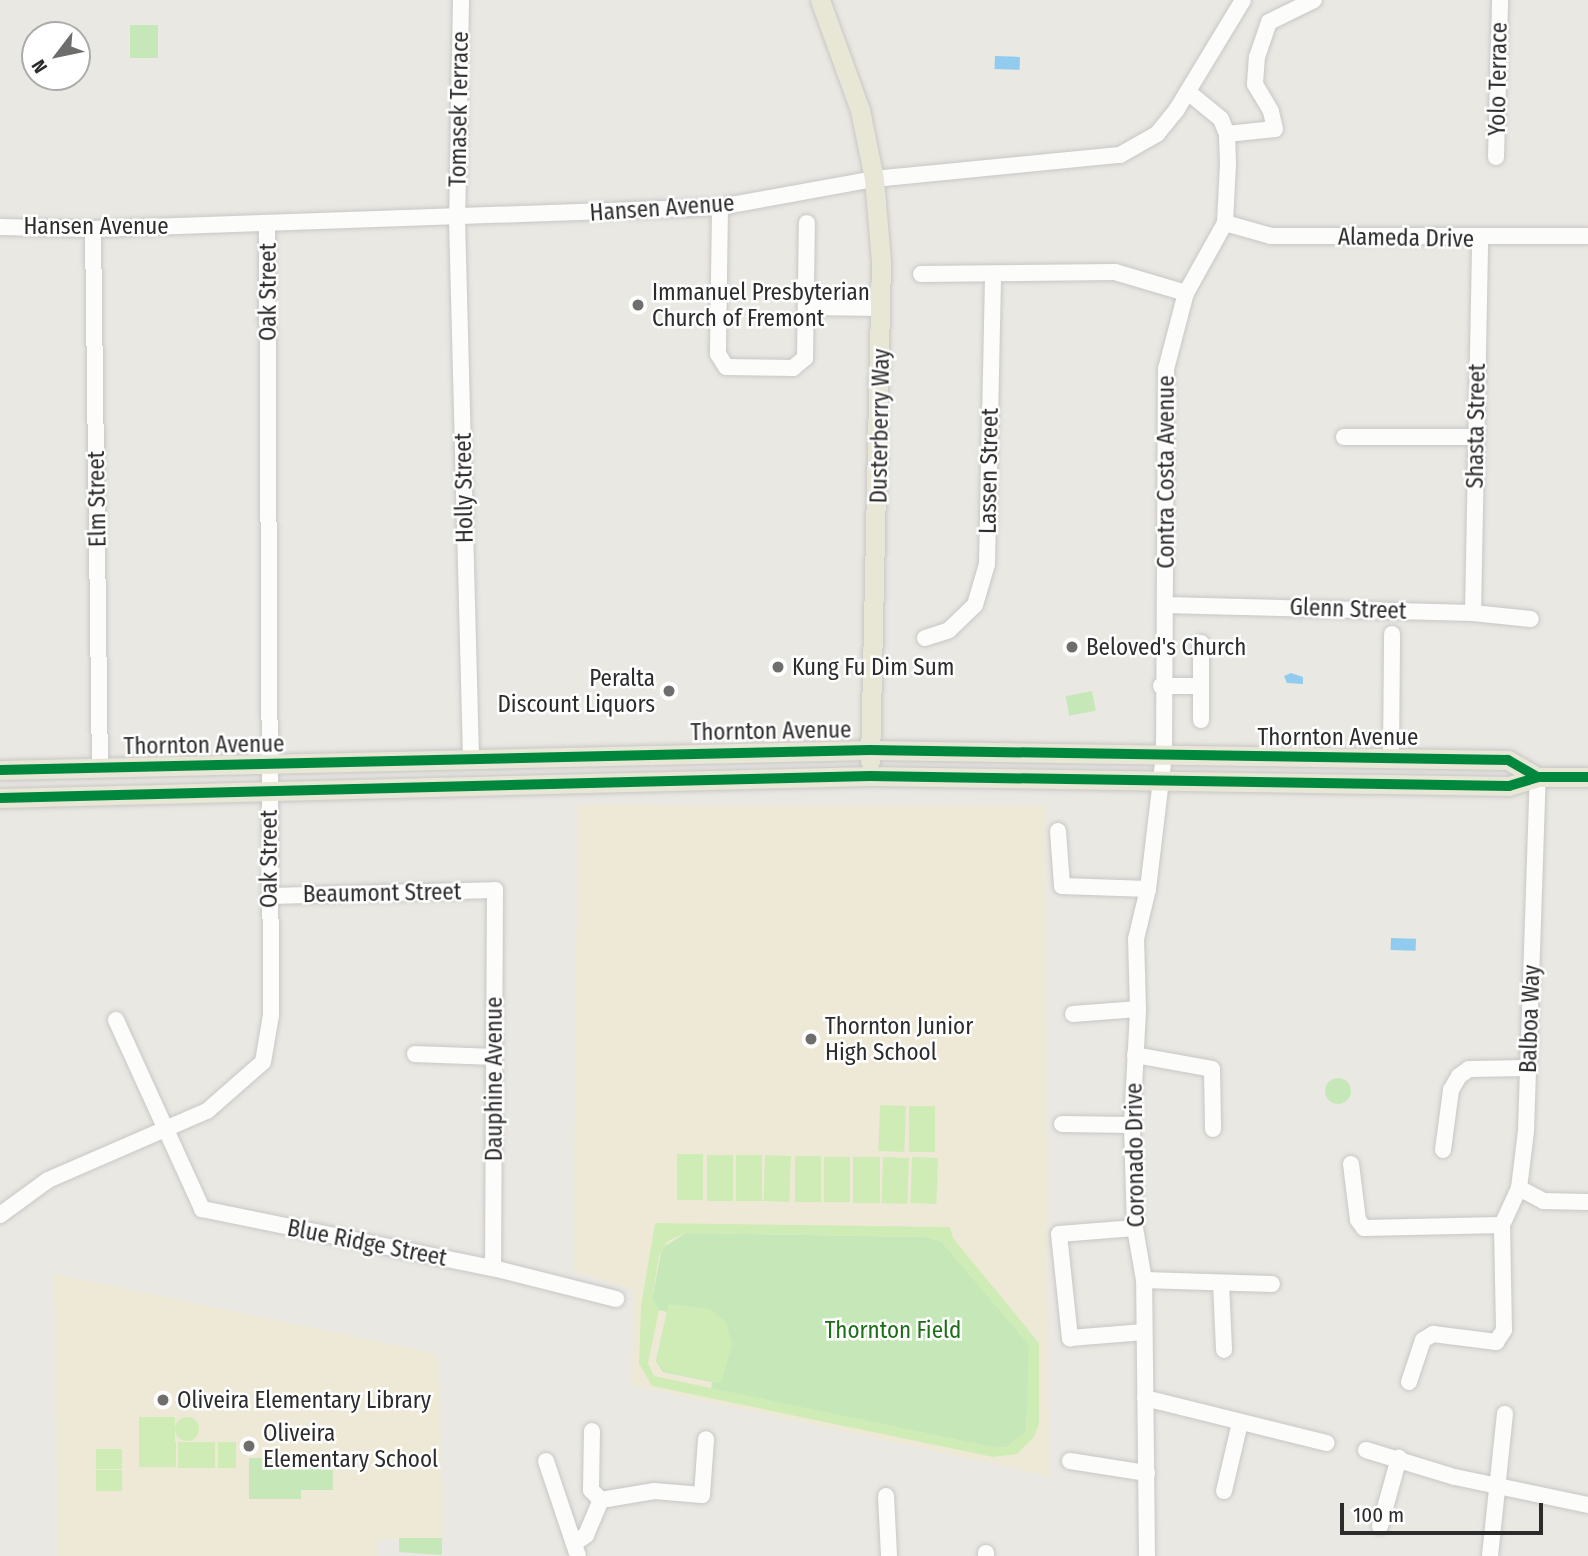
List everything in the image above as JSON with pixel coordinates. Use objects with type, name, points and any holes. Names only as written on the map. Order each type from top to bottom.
[{"type":"main road","name":"Dusterberry Way","points":[[820,0],[860,110],[874,179],[881,308],[870,776]]},
{"type":"main road","name":"Thornton Avenue","points":[[0,770],[870,750],[1508,760],[1538,777]]},
{"type":"main road","name":"Thornton Avenue","points":[[0,798],[870,776],[1509,786],[1538,777],[1588,777]]},
{"type":"street","name":"Tomasek Terrace","points":[[457,219],[461,0]]},
{"type":"street","name":"Hansen Avenue","points":[[0,227],[93,229],[457,219],[720,207],[874,179],[1120,155],[1157,134],[1188,92],[1243,0]]},
{"type":"street","points":[[1188,92],[1209,106],[1227,134],[1275,129],[1271,111],[1255,84],[1257,57],[1269,22],[1314,0]]},
{"type":"street","name":"Yolo Terrace","points":[[1496,158],[1500,0]]},
{"type":"street","name":"Contra Costa Avenue","points":[[1164,755],[1161,686],[1165,604],[1166,369],[1186,293],[1225,223],[1227,134]]},
{"type":"street","points":[[720,207],[718,354],[726,367],[800,365],[806,307],[807,223]]},
{"type":"street","name":"Holly Street","points":[[457,219],[471,758]]},
{"type":"street","name":"Oak Street","points":[[0,1215],[48,1181],[207,1111],[263,1062],[271,1015],[269,791],[272,765],[267,223]]},
{"type":"street","name":"Alameda Drive","points":[[1225,223],[1271,236],[1480,239],[1588,236]]},
{"type":"street","name":"Elm Street","points":[[93,229],[100,769]]},
{"type":"street","name":"Shasta Street","points":[[1473,613],[1480,239]]},
{"type":"street","points":[[921,274],[1115,272],[1186,293]]},
{"type":"street","name":"Lassen Street","points":[[925,638],[949,630],[975,605],[987,564],[993,274]]},
{"type":"street","points":[[806,307],[881,308]]},
{"type":"street","points":[[1344,437],[1476,436]]},
{"type":"street","name":"Glenn Street","points":[[1165,604],[1473,613],[1531,619]]},
{"type":"street","points":[[1391,758],[1392,634]]},
{"type":"street","points":[[1201,643],[1201,720]]},
{"type":"street","points":[[1161,686],[1201,685]]},
{"type":"street","name":"Coronado Drive","points":[[1147,1556],[1144,1280],[1135,1228],[1132,1125],[1138,1009],[1136,939],[1148,889],[1164,755]]},
{"type":"street","name":"Balboa Way","points":[[1519,1188],[1528,1068],[1538,777]]},
{"type":"street","points":[[1058,831],[1062,886],[1148,889]]},
{"type":"street","name":"Beaumont Street","points":[[269,895],[495,890]]},
{"type":"street","name":"Dauphine Avenue","points":[[493,1268],[495,890]]},
{"type":"street","points":[[1073,1014],[1138,1009]]},
{"type":"street","points":[[116,1020],[166,1130]]},
{"type":"street","points":[[415,1054],[494,1057]]},
{"type":"street","points":[[1135,1055],[1212,1069],[1213,1129]]},
{"type":"street","points":[[1443,1150],[1451,1090],[1459,1076],[1469,1069],[1528,1068]]},
{"type":"street","points":[[1062,1124],[1132,1125]]},
{"type":"street","name":"Blue Ridge Street","points":[[166,1130],[202,1209],[493,1268],[616,1299]]},
{"type":"street","points":[[1351,1164],[1357,1220],[1364,1228],[1502,1225]]},
{"type":"street","points":[[1409,1382],[1423,1340],[1433,1334],[1502,1340],[1502,1225],[1519,1188],[1543,1201],[1588,1202]]},
{"type":"street","points":[[1135,1228],[1059,1234],[1070,1338],[1144,1332]]},
{"type":"street","points":[[1144,1280],[1272,1284]]},
{"type":"street","points":[[1221,1283],[1224,1350]]},
{"type":"street","points":[[1145,1398],[1327,1443]]},
{"type":"street","points":[[1490,1556],[1505,1414]]},
{"type":"street","points":[[1224,1492],[1240,1423]]},
{"type":"street","points":[[592,1431],[591,1490],[601,1500]]},
{"type":"street","points":[[601,1500],[654,1491],[702,1495],[706,1439]]},
{"type":"street","points":[[1366,1450],[1455,1477],[1588,1504]]},
{"type":"street","points":[[1380,1526],[1399,1458]]},
{"type":"street","points":[[546,1461],[576,1549]]},
{"type":"street","points":[[1070,1461],[1147,1473]]},
{"type":"street","points":[[886,1496],[889,1556]]},
{"type":"street","points":[[576,1549],[586,1535],[601,1500]]},
{"type":"shaded area","name":"Thornton Junior High School","points":[[578,805],[1045,806],[1049,1476],[631,1385],[634,1290],[573,1271]]},
{"type":"shaded area","name":"Oliveira Elementary School","points":[[54,1274],[438,1354],[444,1538],[378,1540],[377,1556],[58,1556]]},
{"type":"green space","points":[[130,25],[158,25],[158,58],[130,58]]},
{"type":"green space","points":[[1092,691],[1096,711],[1069,716],[1065,696]]},
{"type":"green space","points":[[1338,1078],[1347,1082],[1351,1091],[1347,1100],[1338,1104],[1329,1100],[1325,1091],[1329,1082]]},
{"type":"green space","points":[[880,1105],[906,1106],[904,1152],[878,1151]]},
{"type":"green space","points":[[909,1106],[935,1106],[935,1152],[909,1152]]},
{"type":"green space","points":[[677,1154],[703,1154],[703,1200],[677,1200]]},
{"type":"green space","points":[[707,1155],[733,1155],[733,1201],[707,1201]]},
{"type":"green space","points":[[736,1155],[762,1155],[762,1201],[736,1201]]},
{"type":"green space","points":[[765,1155],[791,1156],[789,1202],[763,1201]]},
{"type":"green space","points":[[795,1156],[821,1156],[821,1202],[795,1202]]},
{"type":"green space","points":[[824,1157],[850,1157],[850,1202],[824,1202]]},
{"type":"green space","points":[[853,1157],[880,1157],[880,1203],[853,1203]]},
{"type":"green space","points":[[883,1157],[909,1158],[907,1204],[881,1203]]},
{"type":"green space","points":[[912,1157],[938,1158],[936,1204],[910,1203]]},
{"type":"green space","points":[[655,1223],[950,1227],[953,1238],[1039,1343],[1039,1424],[1034,1437],[1017,1454],[993,1457],[652,1386],[639,1364],[641,1306]],"holes":[[[686,1233],[926,1237],[941,1241],[1029,1345],[1026,1432],[1007,1447],[996,1448],[654,1376],[648,1363],[659,1310],[652,1299],[659,1256],[668,1241]]]},
{"type":"green space","name":"Thornton Field","points":[[686,1233],[926,1237],[941,1241],[1030,1345],[1026,1432],[1007,1447],[996,1448],[711,1389],[712,1382],[663,1372],[656,1361],[667,1312],[659,1310],[652,1299],[662,1248]]},
{"type":"green space","points":[[669,1304],[709,1309],[725,1321],[732,1344],[721,1383],[664,1371],[657,1361]]},
{"type":"green space","points":[[139,1417],[175,1417],[175,1442],[139,1442]]},
{"type":"green space","points":[[187,1417],[198,1424],[199,1429],[192,1440],[187,1441],[176,1434],[175,1429],[182,1418]]},
{"type":"green space","points":[[139,1442],[176,1442],[176,1467],[139,1467]]},
{"type":"green space","points":[[178,1442],[215,1442],[215,1468],[178,1468]]},
{"type":"green space","points":[[218,1442],[236,1442],[236,1468],[218,1468]]},
{"type":"green space","points":[[96,1449],[122,1449],[122,1469],[96,1469]]},
{"type":"green space","points":[[249,1458],[333,1458],[333,1490],[301,1490],[301,1499],[249,1499]]},
{"type":"green space","points":[[96,1470],[122,1470],[122,1491],[96,1491]]},
{"type":"green space","points":[[399,1538],[442,1538],[442,1555],[399,1552]]},
{"type":"water","points":[[995,56],[1020,57],[1020,70],[995,69]]},
{"type":"water","points":[[1291,673],[1303,677],[1303,684],[1287,683],[1284,676]]},
{"type":"water","points":[[1391,938],[1416,939],[1416,951],[1391,950]]},
{"type":"cycle path","points":[[0,770],[870,750],[1508,760],[1538,777]]},
{"type":"cycle path","points":[[0,798],[870,776],[1509,786],[1538,777],[1588,777]]},
{"type":"place","name":"Immanuel Presbyterian Church of Fremont","points":[[638,305]]},
{"type":"place","name":"Beloved's Church","points":[[1072,647]]},
{"type":"place","name":"Kung Fu Dim Sum","points":[[778,667]]},
{"type":"place","name":"Peralta Discount Liquors","points":[[669,691]]},
{"type":"place","name":"Thornton Junior High School","points":[[811,1039]]},
{"type":"place","name":"Oliveira Elementary Library","points":[[163,1400]]},
{"type":"place","name":"Oliveira Elementary School","points":[[249,1446]]}]
